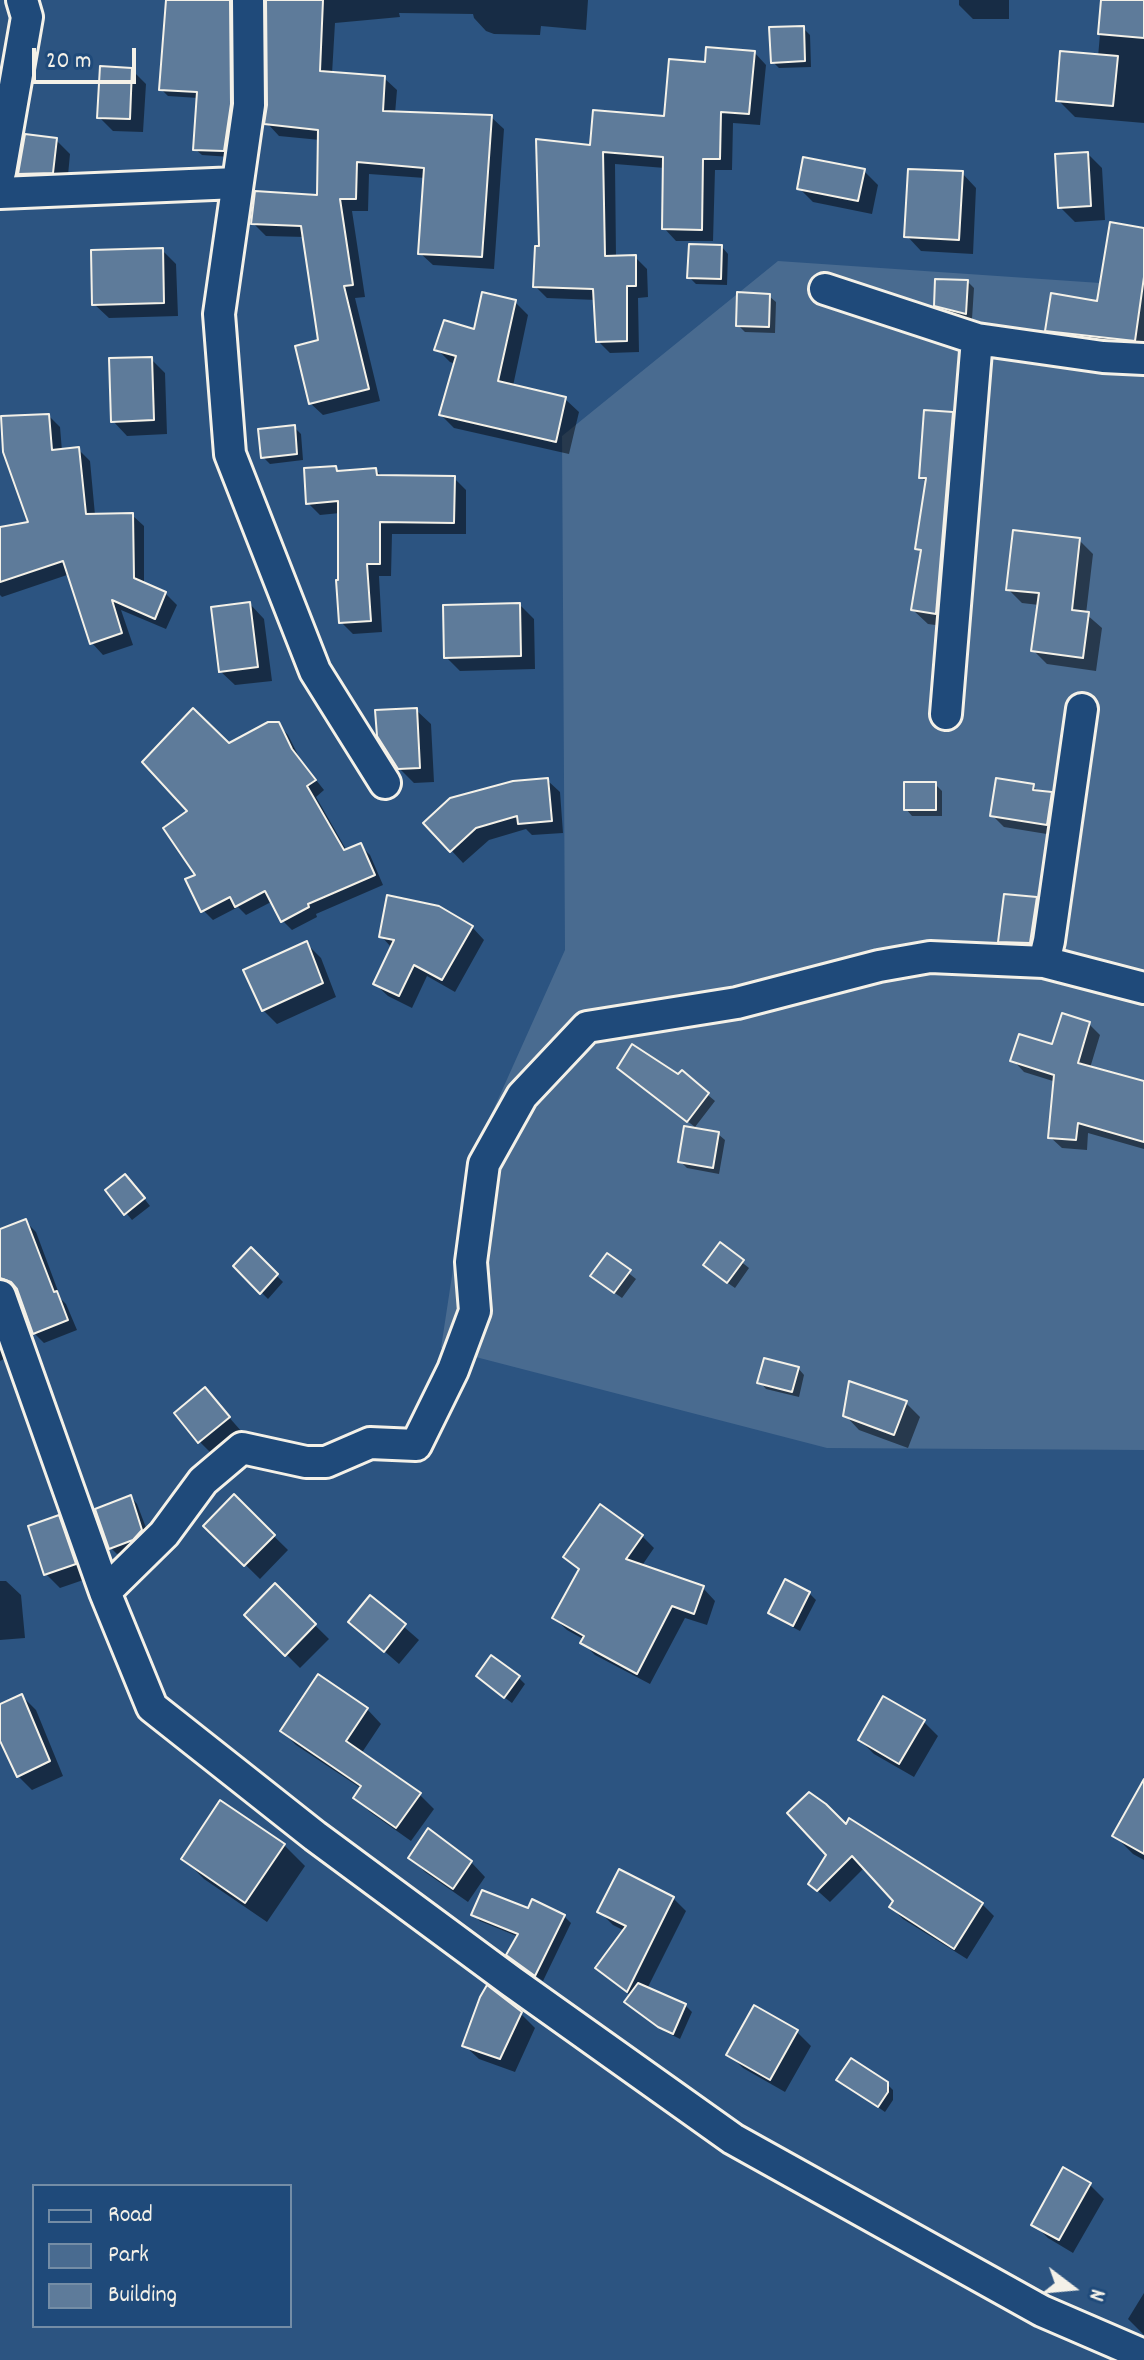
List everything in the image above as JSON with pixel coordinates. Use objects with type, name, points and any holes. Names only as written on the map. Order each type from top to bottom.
[{"type":"street","points":[[0,172],[27,17],[22,0]]},
{"type":"street","points":[[248,0],[249,105],[219,314],[230,454],[315,671],[385,783]]},
{"type":"street","points":[[0,193],[237,183]]},
{"type":"street","points":[[825,289],[977,339],[1103,357],[1144,359]]},
{"type":"street","points":[[946,714],[977,339]]},
{"type":"street","points":[[1044,962],[1082,709]]},
{"type":"street","points":[[105,1592],[164,1534],[203,1481],[242,1448],[306,1462],[326,1462],[370,1443],[416,1445],[453,1370],[475,1311],[471,1262],[484,1164],[522,1096],[587,1027],[737,1003],[879,966],[930,957],[1044,962],[1144,988]]},
{"type":"street","points":[[0,1296],[105,1592],[152,1707],[315,1836],[733,2139],[1042,2311],[1144,2355]]},
{"type":"green space","points":[[778,261],[1144,286],[1144,1450],[827,1448],[441,1348],[469,1164],[565,950],[562,436]]},
{"type":"building","points":[[166,0],[230,0],[231,104],[224,151],[193,150],[197,92],[159,90]]},
{"type":"building","points":[[266,0],[323,0],[320,71],[385,76],[383,111],[492,115],[482,257],[418,254],[424,168],[357,162],[356,199],[340,199],[353,285],[344,286],[369,389],[309,404],[295,346],[318,340],[301,226],[251,224],[255,191],[317,195],[318,130],[264,124],[267,105]]},
{"type":"building","points":[[1101,0],[1144,0],[1144,38],[1098,34]]},
{"type":"building","points":[[804,26],[805,61],[771,63],[769,27]]},
{"type":"building","points":[[706,47],[755,51],[749,114],[721,112],[720,159],[703,159],[702,230],[662,229],[663,157],[603,152],[605,256],[636,255],[636,286],[627,286],[627,341],[596,342],[593,289],[533,287],[535,246],[539,246],[536,139],[590,145],[593,110],[664,116],[669,59],[705,62]]},
{"type":"building","points":[[1060,51],[1118,56],[1113,106],[1056,101]]},
{"type":"building","points":[[100,66],[132,68],[130,119],[97,118]]},
{"type":"building","points":[[25,134],[57,138],[53,173],[18,174]]},
{"type":"building","points":[[1088,152],[1091,206],[1058,208],[1055,154]]},
{"type":"building","points":[[803,157],[865,169],[858,201],[797,189]]},
{"type":"building","points":[[908,169],[963,171],[959,240],[904,237]]},
{"type":"building","points":[[1110,222],[1144,228],[1144,277],[1135,341],[1045,331],[1051,293],[1097,301]]},
{"type":"building","points":[[689,244],[722,245],[721,279],[687,278]]},
{"type":"building","points":[[163,248],[164,303],[92,305],[91,250]]},
{"type":"building","points":[[935,279],[968,280],[966,314],[934,306]]},
{"type":"building","points":[[482,292],[516,300],[498,381],[566,397],[556,442],[439,415],[456,356],[434,350],[444,320],[474,329]]},
{"type":"building","points":[[737,292],[770,294],[769,327],[736,326]]},
{"type":"building","points":[[152,357],[154,420],[111,422],[109,358]]},
{"type":"building","points":[[924,410],[953,412],[936,614],[911,610],[921,550],[915,549],[926,478],[919,478]]},
{"type":"building","points":[[49,414],[52,450],[79,447],[86,514],[133,513],[134,578],[166,592],[155,619],[112,600],[122,633],[90,644],[63,561],[0,582],[0,527],[28,522],[3,452],[1,416]]},
{"type":"building","points":[[295,425],[297,454],[261,458],[258,429]]},
{"type":"building","points":[[336,466],[337,471],[376,468],[377,475],[455,476],[454,523],[380,522],[380,564],[367,564],[371,621],[339,623],[336,580],[338,501],[306,504],[304,468]]},
{"type":"building","points":[[1013,530],[1080,538],[1072,610],[1089,612],[1083,658],[1031,651],[1039,593],[1006,590]]},
{"type":"building","points":[[250,602],[258,667],[219,672],[211,607]]},
{"type":"building","points":[[520,603],[521,656],[444,658],[443,605]]},
{"type":"building","points":[[193,708],[229,743],[268,722],[279,722],[292,749],[316,780],[307,786],[344,850],[361,843],[375,875],[308,904],[309,907],[281,922],[265,891],[235,907],[230,897],[201,912],[185,879],[195,875],[163,828],[187,811],[142,762]]},
{"type":"building","points":[[417,708],[420,768],[398,769],[377,736],[375,710]]},
{"type":"building","points":[[548,778],[552,821],[518,824],[517,816],[476,828],[450,852],[423,823],[450,798],[513,781]]},
{"type":"building","points":[[996,778],[1034,784],[1033,790],[1052,792],[1047,825],[990,816]]},
{"type":"building","points":[[904,782],[936,782],[936,810],[904,810]]},
{"type":"building","points":[[1004,894],[1037,897],[1030,943],[998,942]]},
{"type":"building","points":[[387,895],[439,906],[473,926],[442,980],[414,965],[399,996],[373,984],[394,940],[379,937]]},
{"type":"building","points":[[307,941],[323,983],[262,1011],[243,970]]},
{"type":"building","points":[[1062,1013],[1090,1022],[1078,1063],[1144,1081],[1144,1142],[1078,1123],[1076,1140],[1048,1138],[1054,1075],[1010,1061],[1019,1034],[1052,1044]]},
{"type":"building","points":[[632,1044],[678,1074],[682,1070],[709,1093],[687,1122],[617,1068]]},
{"type":"building","points":[[684,1126],[719,1132],[713,1168],[678,1162]]},
{"type":"building","points":[[125,1174],[145,1198],[124,1215],[105,1190]]},
{"type":"building","points":[[26,1219],[68,1320],[33,1334],[17,1289],[11,1282],[0,1278],[0,1229]]},
{"type":"building","points":[[720,1242],[744,1260],[727,1283],[703,1265]]},
{"type":"building","points":[[251,1247],[278,1274],[260,1294],[233,1266]]},
{"type":"building","points":[[607,1253],[631,1270],[614,1293],[590,1276]]},
{"type":"building","points":[[764,1358],[799,1367],[792,1392],[757,1383]]},
{"type":"building","points":[[849,1381],[907,1401],[894,1435],[843,1416]]},
{"type":"building","points":[[205,1387],[230,1417],[198,1443],[174,1413]]},
{"type":"building","points":[[234,1494],[275,1535],[244,1566],[203,1526]]},
{"type":"building","points":[[131,1495],[142,1530],[133,1540],[109,1549],[95,1509]]},
{"type":"building","points":[[600,1504],[643,1535],[626,1559],[704,1586],[694,1614],[672,1606],[637,1674],[580,1643],[584,1636],[552,1618],[579,1569],[563,1557]]},
{"type":"building","points":[[59,1515],[76,1564],[44,1575],[28,1526]]},
{"type":"building","points":[[785,1579],[810,1592],[793,1626],[768,1613]]},
{"type":"building","points":[[275,1583],[316,1624],[285,1656],[244,1615]]},
{"type":"building","points":[[370,1595],[406,1624],[384,1652],[348,1622]]},
{"type":"building","points":[[491,1655],[520,1676],[504,1698],[476,1676]]},
{"type":"building","points":[[318,1674],[368,1708],[346,1741],[421,1793],[396,1828],[353,1798],[361,1786],[280,1731]]},
{"type":"building","points":[[22,1694],[50,1761],[17,1777],[0,1741],[0,1704]]},
{"type":"building","points":[[883,1696],[925,1720],[899,1764],[858,1740]]},
{"type":"building","points":[[1144,1779],[1144,1854],[1112,1836]]},
{"type":"building","points":[[809,1792],[846,1824],[849,1818],[983,1903],[954,1949],[889,1907],[893,1901],[852,1856],[817,1891],[808,1884],[826,1855],[787,1813]]},
{"type":"building","points":[[220,1800],[285,1844],[245,1903],[181,1859]]},
{"type":"building","points":[[428,1828],[472,1861],[453,1889],[408,1858]]},
{"type":"building","points":[[619,1869],[674,1897],[627,1992],[595,1968],[626,1926],[597,1912]]},
{"type":"building","points":[[482,1890],[528,1908],[532,1899],[565,1915],[535,1976],[506,1955],[518,1934],[471,1915]]},
{"type":"building","points":[[638,1983],[686,2004],[673,2034],[624,2002]]},
{"type":"building","points":[[487,1985],[522,2012],[500,2059],[462,2046]]},
{"type":"building","points":[[754,2005],[798,2030],[770,2080],[726,2055]]},
{"type":"building","points":[[851,2058],[888,2082],[888,2092],[878,2107],[836,2080]]},
{"type":"building","points":[[1063,2167],[1091,2183],[1059,2240],[1031,2225]]}]
